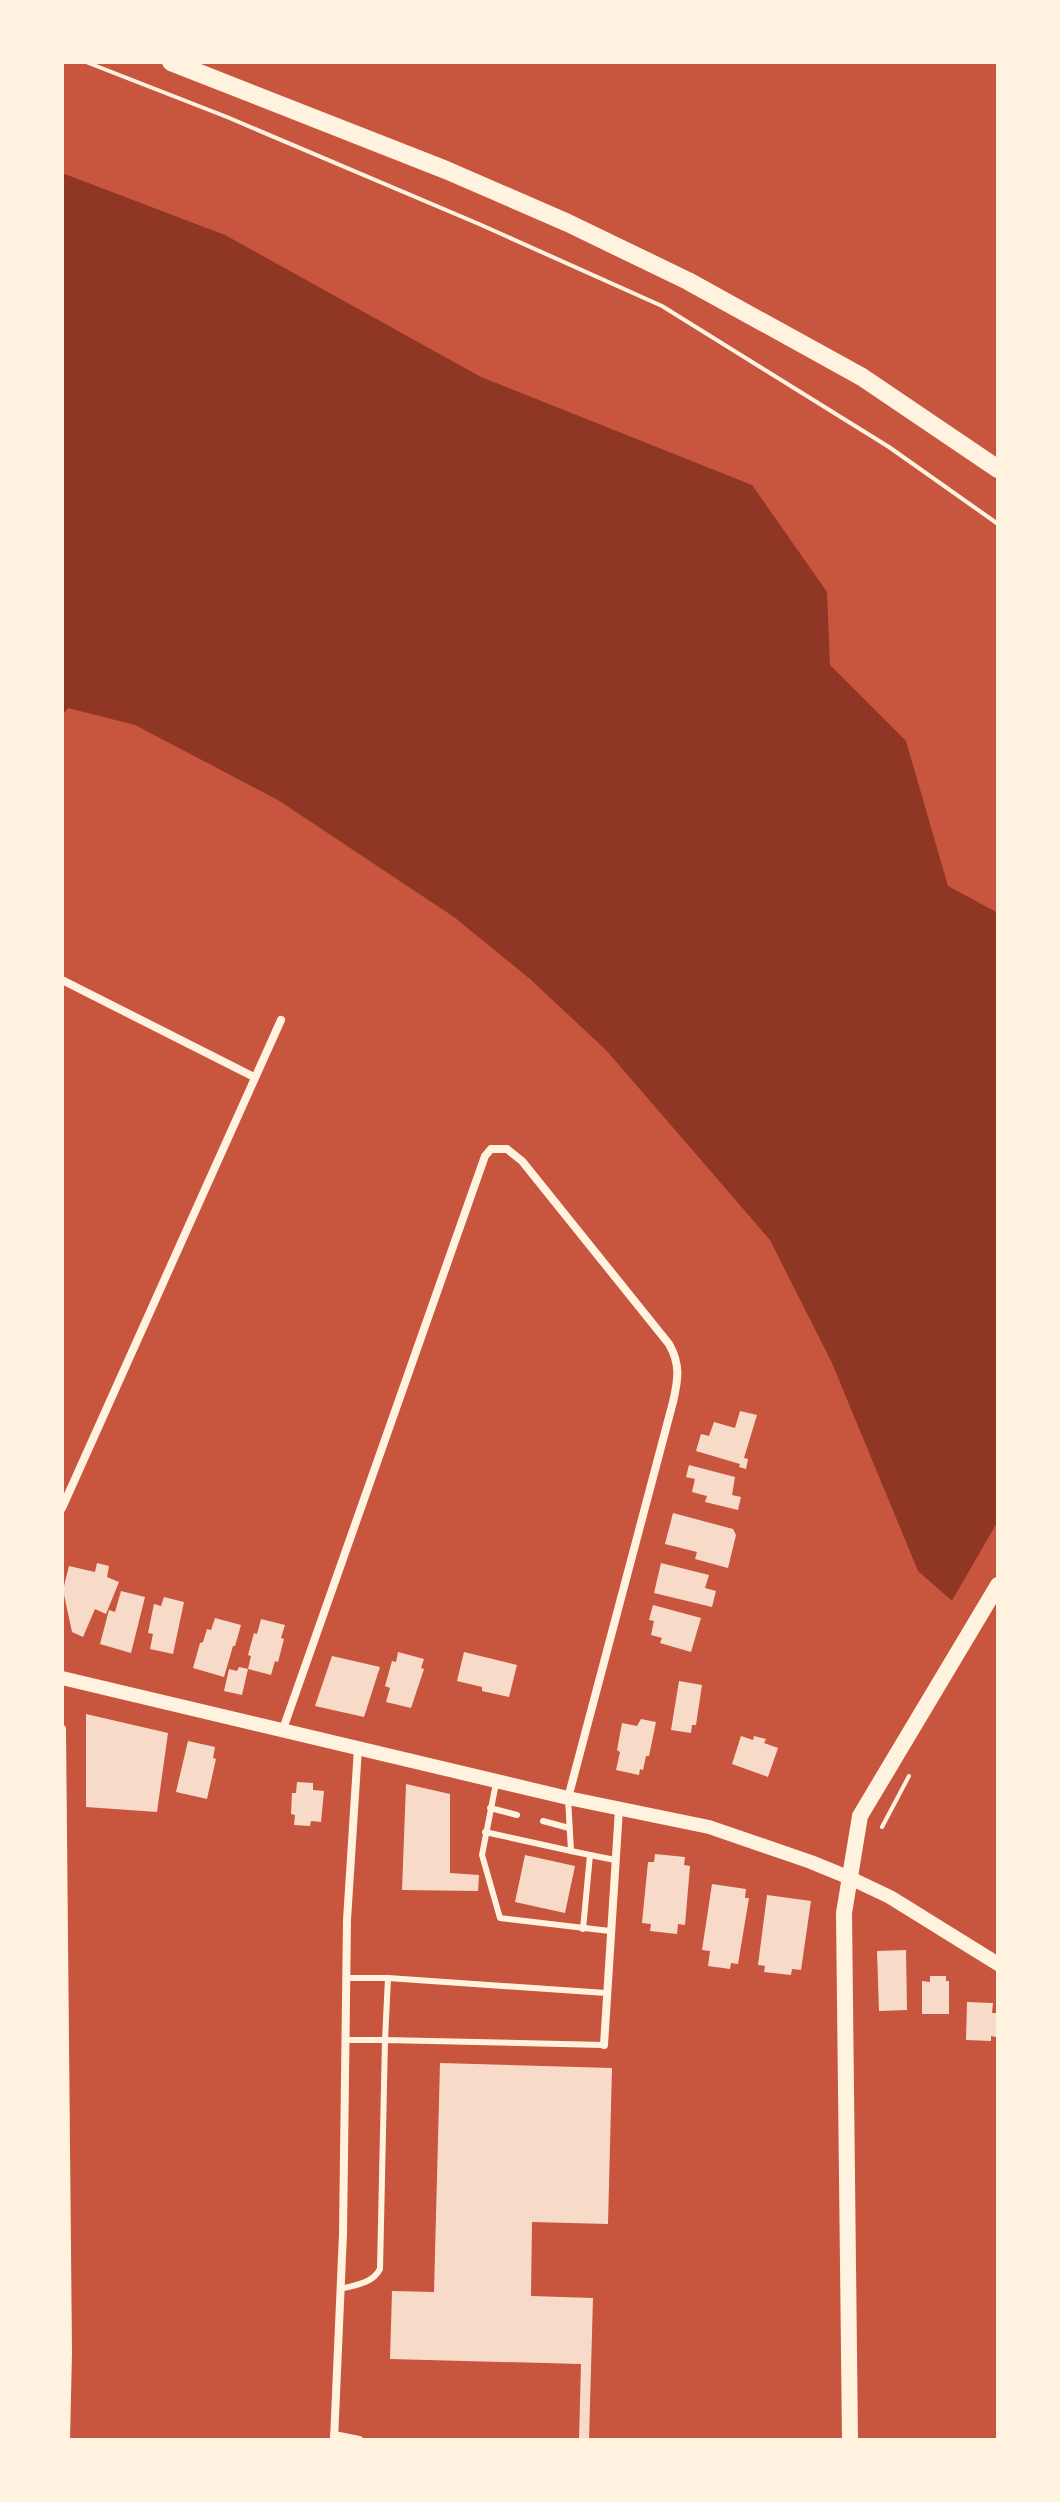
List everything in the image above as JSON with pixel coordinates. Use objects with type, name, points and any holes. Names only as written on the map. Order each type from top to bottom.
[{"type":"main road","points":[[171,62],[446,170],[568,223],[688,281],[862,377],[998,469]]},
{"type":"main road","points":[[850,2440],[844,1913],[860,1816],[998,1585]]},
{"type":"street","points":[[62,980],[254,1077]]},
{"type":"street","points":[[62,1508],[281,1020]]},
{"type":"street","points":[[283,1729],[485,1156],[491,1149],[507,1149],[522,1161],[669,1344],[679,1372],[568,1798]]},
{"type":"street","points":[[62,1678],[568,1798],[709,1827],[850,1878],[890,1897],[998,1964]]},
{"type":"street","points":[[62,1729],[68,2353],[66,2440]]},
{"type":"street","points":[[358,1747],[347,1920],[334,2437],[359,2440]]},
{"type":"street","points":[[604,2045],[619,1809]]},
{"type":"lane","points":[[497,1780],[482,1855],[500,1918],[610,1931]]},
{"type":"lane","points":[[568,1798],[571,1851]]},
{"type":"lane","points":[[490,1808],[517,1815]]},
{"type":"lane","points":[[543,1821],[569,1828]]},
{"type":"lane","points":[[485,1832],[615,1860]]},
{"type":"lane","points":[[583,1929],[590,1855]]},
{"type":"lane","points":[[346,1978],[388,1978],[606,1993]]},
{"type":"lane","points":[[340,2289],[369,2282],[380,2269],[388,1978]]},
{"type":"lane","points":[[345,2040],[604,2045]]},
{"type":"path","points":[[86,62],[227,117],[662,306],[889,447],[998,524]]},
{"type":"shaded area","points":[[62,173],[225,235],[481,377],[752,485],[827,592],[830,665],[906,741],[948,886],[998,913],[998,1641],[918,1571],[832,1363],[770,1240],[606,1050],[530,979],[454,917],[278,800],[135,725],[68,708],[62,716]]},
{"type":"pier","points":[[998,1521],[998,1639],[995,1644],[950,1604]]},
{"type":"building","points":[[740,1411],[757,1415],[744,1458],[748,1459],[746,1469],[739,1467],[740,1464],[696,1451],[701,1434],[709,1436],[714,1422],[735,1428]]},
{"type":"building","points":[[689,1465],[735,1477],[732,1495],[741,1497],[738,1510],[705,1502],[707,1496],[692,1492],[695,1479],[686,1477]]},
{"type":"building","points":[[673,1513],[733,1529],[736,1535],[728,1568],[695,1559],[697,1552],[665,1544]]},
{"type":"building","points":[[97,1563],[109,1566],[107,1577],[119,1582],[106,1614],[95,1609],[83,1637],[72,1632],[63,1590],[69,1566],[95,1572]]},
{"type":"building","points":[[661,1563],[709,1575],[705,1588],[716,1591],[712,1607],[654,1593]]},
{"type":"building","points":[[121,1591],[145,1597],[131,1653],[100,1644],[109,1610],[115,1612]]},
{"type":"building","points":[[164,1597],[184,1602],[173,1654],[150,1649],[153,1634],[148,1633],[154,1604],[161,1606]]},
{"type":"building","points":[[653,1605],[701,1618],[691,1652],[660,1643],[662,1638],[651,1635],[654,1621],[649,1620]]},
{"type":"building","points":[[215,1618],[241,1625],[224,1677],[193,1668],[200,1643],[207,1629],[211,1630]]},
{"type":"building","points":[[261,1619],[285,1625],[278,1662],[275,1661],[271,1675],[248,1669],[251,1656],[248,1655]]},
{"type":"building","points":[[398,1652],[424,1659],[421,1668],[424,1669],[411,1708],[386,1702],[390,1688],[385,1686]]},
{"type":"building","points":[[464,1652],[517,1665],[509,1697],[457,1681]]},
{"type":"building","points":[[332,1656],[380,1667],[364,1717],[315,1706]]},
{"type":"building","points":[[229,1669],[248,1669],[242,1695],[224,1691]]},
{"type":"building","points":[[679,1681],[702,1685],[696,1725],[692,1725],[691,1733],[671,1730]]},
{"type":"building","points":[[86,1714],[168,1733],[157,1812],[86,1807]]},
{"type":"building","points":[[641,1719],[656,1722],[643,1770],[640,1769],[639,1775],[616,1770],[622,1723],[637,1726]]},
{"type":"building","points":[[741,1736],[753,1740],[754,1736],[766,1739],[764,1743],[778,1748],[768,1777],[732,1764]]},
{"type":"building","points":[[188,1741],[215,1747],[213,1758],[216,1759],[207,1799],[176,1792]]},
{"type":"building","points":[[297,1782],[313,1783],[313,1790],[324,1791],[321,1822],[311,1821],[310,1826],[294,1825],[292,1793],[296,1793]]},
{"type":"building","points":[[406,1784],[450,1794],[450,1873],[479,1875],[478,1891],[402,1890]]},
{"type":"building","points":[[655,1854],[685,1857],[684,1865],[690,1866],[685,1925],[678,1924],[677,1934],[650,1931],[651,1924],[642,1923],[648,1862],[654,1862]]},
{"type":"building","points":[[525,1855],[575,1866],[565,1913],[515,1902]]},
{"type":"building","points":[[712,1884],[746,1889],[745,1898],[749,1898],[738,1964],[731,1963],[730,1969],[708,1966],[710,1951],[702,1950]]},
{"type":"building","points":[[767,1895],[811,1901],[801,1970],[792,1969],[791,1975],[764,1972],[765,1966],[758,1965]]},
{"type":"building","points":[[906,1950],[907,2010],[879,2011],[877,1951]]},
{"type":"building","points":[[930,1976],[946,1976],[946,1981],[949,1981],[949,2014],[922,2014],[922,1981],[930,1982]]},
{"type":"building","points":[[967,2002],[993,2003],[996,2037],[991,2036],[991,2041],[966,2040]]},
{"type":"building","points":[[440,2063],[612,2068],[608,2224],[532,2222],[531,2296],[593,2298],[589,2440],[579,2440],[581,2364],[390,2359],[392,2291],[434,2292]]}]
